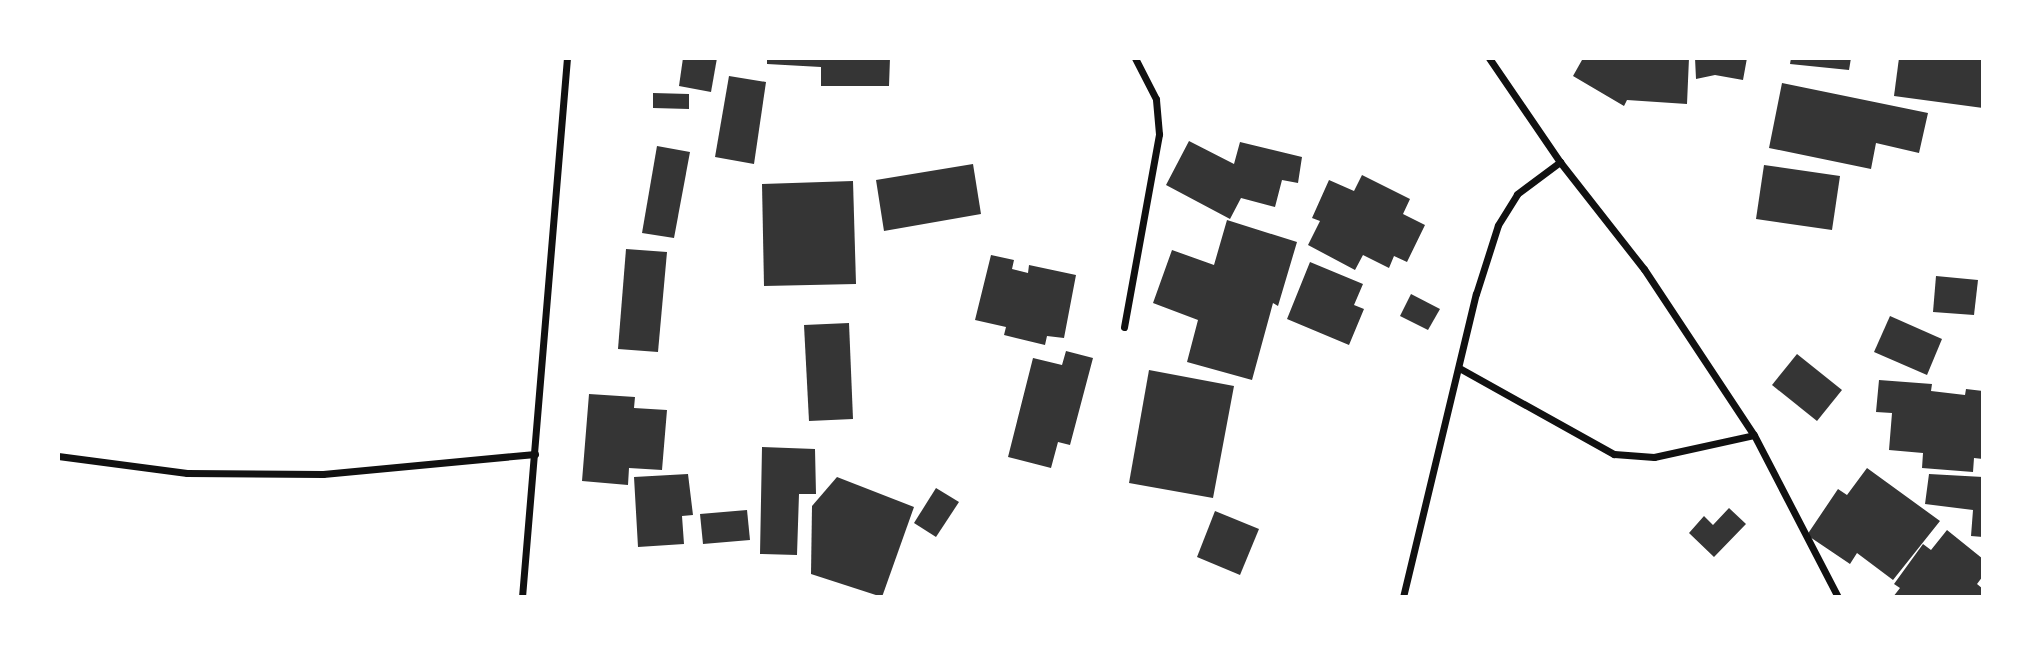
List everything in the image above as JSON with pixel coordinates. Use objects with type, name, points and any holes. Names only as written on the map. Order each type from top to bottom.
[{"type":"street","points":[[522,597],[567,58]]},
{"type":"street","points":[[1124,327],[1159,134],[1156,99],[1135,58]]},
{"type":"street","points":[[1489,58],[1560,162],[1644,269],[1754,435],[1838,597]]},
{"type":"street","points":[[1403,597],[1461,369],[1476,295],[1499,225],[1517,194],[1560,162]]},
{"type":"street","points":[[1461,369],[1614,454],[1654,457],[1754,435]]},
{"type":"street","points":[[58,456],[187,473],[323,474],[535,454]]},
{"type":"building","points":[[683,58],[717,58],[711,92],[679,86]]},
{"type":"building","points":[[767,58],[890,58],[889,86],[821,86],[821,67],[767,64]]},
{"type":"building","points":[[1579,58],[1689,58],[1687,104],[1627,100],[1624,106],[1573,76],[1582,60]]},
{"type":"building","points":[[1695,58],[1747,58],[1743,80],[1715,75],[1696,79]]},
{"type":"building","points":[[1791,58],[1851,58],[1849,70],[1790,64]]},
{"type":"building","points":[[1899,58],[1983,58],[1983,108],[1894,96]]},
{"type":"building","points":[[729,76],[766,82],[754,164],[715,157]]},
{"type":"building","points":[[1782,83],[1928,113],[1919,153],[1876,143],[1871,169],[1769,148]]},
{"type":"building","points":[[653,93],[689,94],[689,109],[653,108]]},
{"type":"building","points":[[1189,141],[1234,164],[1240,142],[1302,157],[1298,183],[1282,180],[1275,207],[1241,198],[1230,219],[1166,185]]},
{"type":"building","points":[[657,146],[690,152],[674,238],[642,233]]},
{"type":"building","points":[[973,164],[981,214],[884,231],[876,180]]},
{"type":"building","points":[[1764,165],[1840,176],[1832,230],[1756,219]]},
{"type":"building","points":[[1362,175],[1410,199],[1403,214],[1425,225],[1407,262],[1394,256],[1389,268],[1363,255],[1355,270],[1308,245],[1320,221],[1312,218],[1329,180],[1354,191]]},
{"type":"building","points":[[853,181],[856,284],[764,286],[762,184]]},
{"type":"building","points":[[1227,220],[1297,242],[1278,306],[1273,303],[1252,380],[1187,362],[1198,320],[1153,303],[1172,250],[1214,265]]},
{"type":"building","points":[[626,249],[667,252],[658,352],[618,349]]},
{"type":"building","points":[[991,255],[1014,260],[1012,269],[1028,273],[1029,265],[1076,275],[1064,338],[1047,336],[1045,345],[1004,335],[1006,327],[975,320]]},
{"type":"building","points":[[1310,262],[1363,284],[1354,305],[1364,309],[1349,345],[1287,319]]},
{"type":"building","points":[[1936,276],[1978,280],[1974,315],[1933,312]]},
{"type":"building","points":[[1411,294],[1440,309],[1428,330],[1400,316]]},
{"type":"building","points":[[1890,316],[1942,339],[1927,375],[1874,352]]},
{"type":"building","points":[[849,323],[853,419],[809,421],[804,325]]},
{"type":"building","points":[[1066,351],[1093,358],[1070,445],[1058,442],[1051,468],[1008,457],[1033,358],[1062,365]]},
{"type":"building","points":[[1797,354],[1842,390],[1817,421],[1772,385]]},
{"type":"building","points":[[1149,370],[1234,386],[1213,498],[1129,483]]},
{"type":"building","points":[[1879,380],[1932,384],[1931,391],[1965,395],[1966,389],[1983,391],[1983,459],[1974,458],[1973,472],[1922,468],[1923,453],[1889,450],[1892,413],[1876,412]]},
{"type":"building","points":[[589,394],[635,397],[634,408],[667,410],[662,470],[629,468],[628,485],[582,481]]},
{"type":"building","points":[[762,447],[815,449],[816,494],[799,494],[797,555],[760,554]]},
{"type":"building","points":[[1867,468],[1940,521],[1893,580],[1857,553],[1850,564],[1807,535],[1838,489],[1847,495]]},
{"type":"building","points":[[688,474],[693,515],[682,516],[684,544],[638,547],[634,477]]},
{"type":"building","points":[[1929,474],[1983,477],[1983,537],[1971,536],[1973,510],[1925,504]]},
{"type":"building","points":[[837,477],[914,507],[882,597],[811,574],[812,506]]},
{"type":"building","points":[[936,488],[959,502],[936,537],[914,523]]},
{"type":"building","points":[[1729,508],[1746,524],[1714,557],[1689,533],[1704,516],[1713,525]]},
{"type":"building","points":[[747,510],[750,540],[703,544],[700,514]]},
{"type":"building","points":[[1215,511],[1259,529],[1240,575],[1197,557]]},
{"type":"building","points":[[1947,530],[1983,559],[1983,576],[1977,584],[1983,589],[1983,597],[1893,597],[1900,588],[1894,584],[1923,544],[1931,550]]}]
